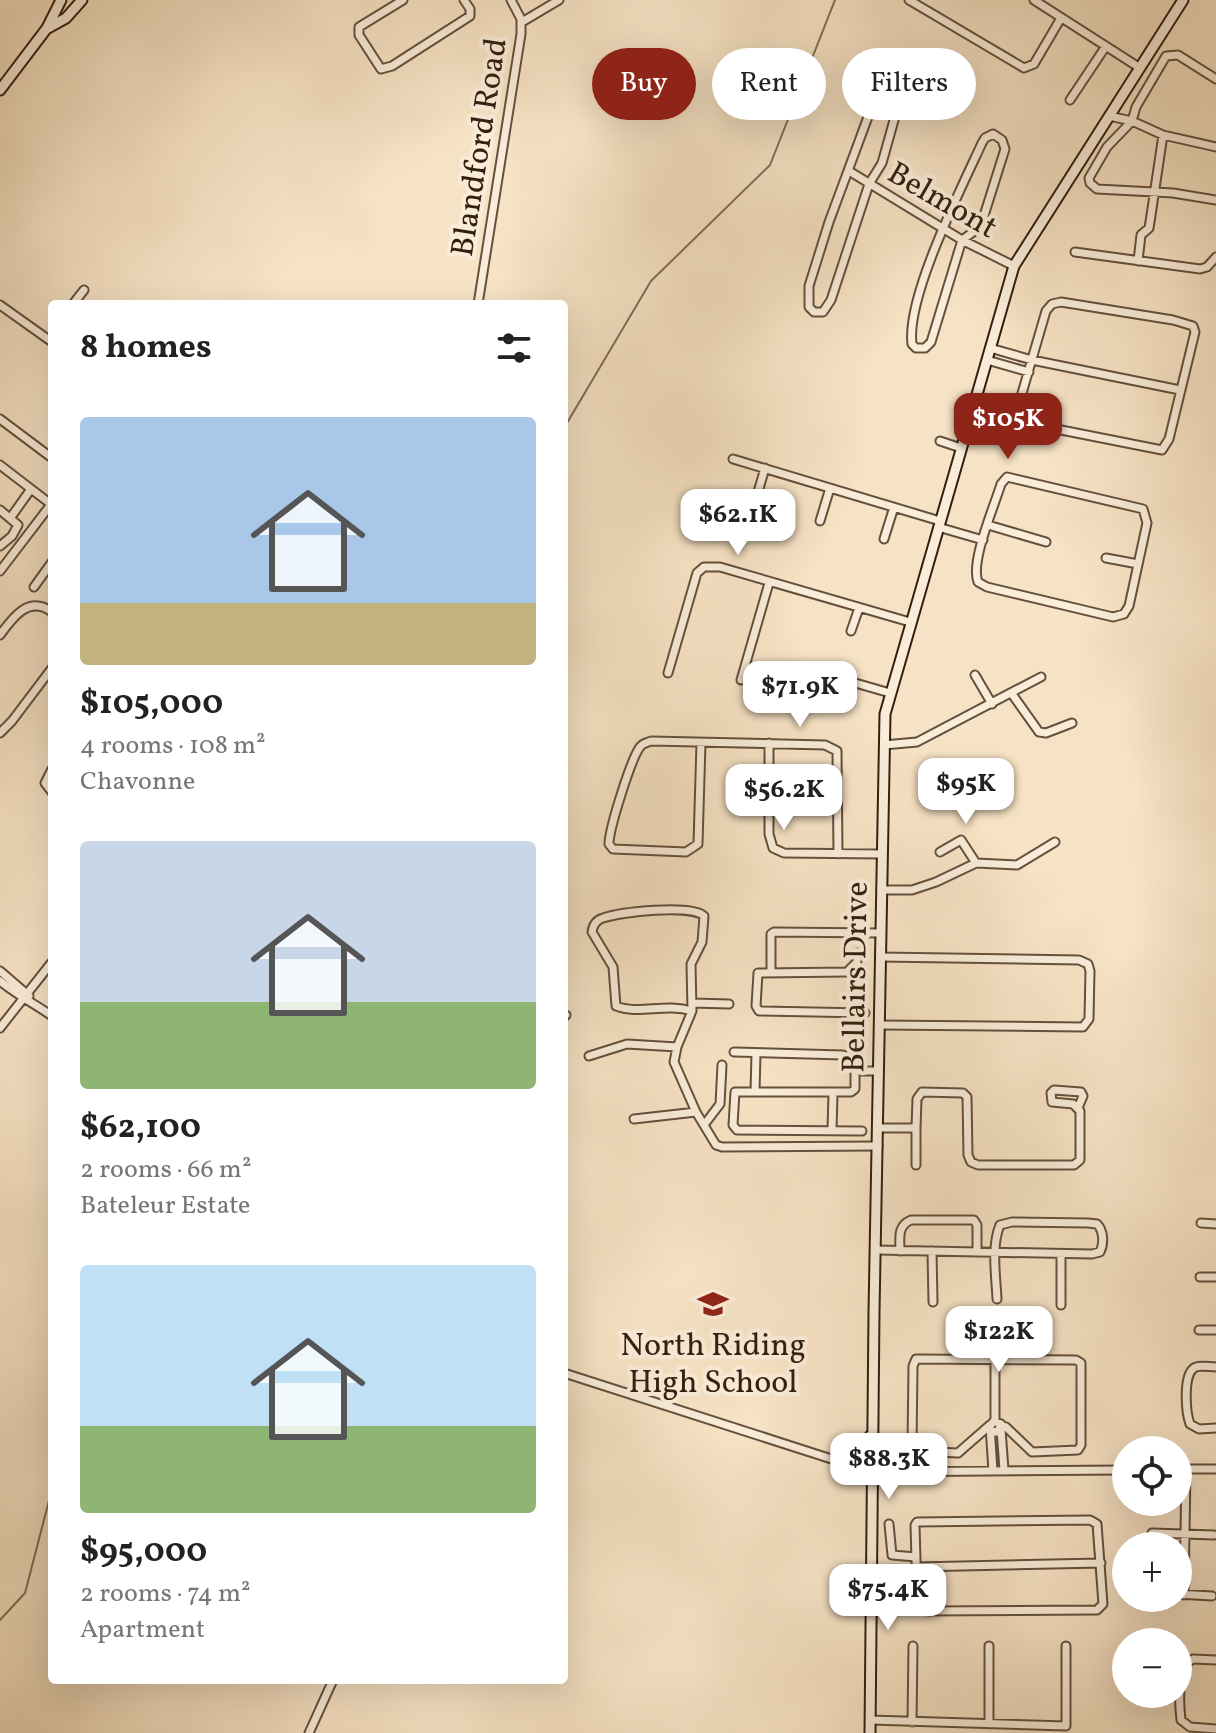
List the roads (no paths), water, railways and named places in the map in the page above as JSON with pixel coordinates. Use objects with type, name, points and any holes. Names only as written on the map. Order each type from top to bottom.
[{"type":"street","points":[[0,90],[47,28],[61,0]]},
{"type":"street","points":[[47,28],[66,18],[82,0]]},
{"type":"street","points":[[403,0],[359,27],[359,35],[381,69],[392,66],[467,18],[471,11],[464,0]]},
{"type":"street","name":"Blandford Road","points":[[479,300],[522,22],[511,0]]},
{"type":"street","points":[[522,22],[559,0]]},
{"type":"street","points":[[909,0],[1024,68],[1034,64],[1061,18]]},
{"type":"street","points":[[1034,0],[1140,68]]},
{"type":"street","name":"Bellairs Drive","points":[[870,1733],[872,1430],[885,714],[1014,266],[1183,0]]},
{"type":"street","points":[[1070,100],[1106,46]]},
{"type":"street","points":[[1216,79],[1178,55],[1166,56],[1136,107],[1132,121],[1107,147],[1090,173],[1090,183],[1097,189],[1216,200]]},
{"type":"street","points":[[891,77],[902,84],[903,90],[882,163],[869,184],[831,300],[823,312],[814,312],[809,307],[809,286],[829,222],[875,98],[885,79],[891,77]]},
{"type":"street","points":[[1109,116],[1132,121],[1163,135],[1216,147]]},
{"type":"street","points":[[988,135],[998,137],[1004,145],[1004,154],[987,211],[976,230],[962,240],[931,342],[925,348],[916,348],[911,340],[912,321],[943,229],[982,143],[988,135]]},
{"type":"street","points":[[1138,261],[1141,235],[1149,228],[1163,135]]},
{"type":"street","name":"Belmont","points":[[849,171],[962,240],[1014,266]]},
{"type":"street","points":[[1075,252],[1200,269],[1207,267],[1216,257]]},
{"type":"street","points":[[76,300],[84,290]]},
{"type":"street","points":[[1056,302],[1173,320],[1191,325],[1195,332],[1167,445],[1159,451],[1036,425],[1021,419],[1018,407],[1029,372],[1046,311],[1056,302]]},
{"type":"street","points":[[0,305],[48,336]]},
{"type":"street","points":[[990,348],[1032,360],[1180,390]]},
{"type":"street","points":[[987,360],[1029,372]]},
{"type":"street","points":[[0,419],[48,455]]},
{"type":"street","points":[[940,441],[961,448]]},
{"type":"street","points":[[733,459],[894,507],[983,540]]},
{"type":"street","points":[[0,465],[48,501]]},
{"type":"street","points":[[755,502],[765,468]]},
{"type":"street","points":[[1010,476],[1139,507],[1148,520],[1127,610],[1122,616],[1113,617],[982,585],[976,580],[976,571],[988,525],[1001,484],[1004,478],[1010,476]]},
{"type":"street","points":[[820,521],[830,488]]},
{"type":"street","points":[[11,517],[31,489]]},
{"type":"street","points":[[884,539],[894,507]]},
{"type":"street","points":[[0,571],[48,509]]},
{"type":"street","points":[[0,510],[11,517],[18,528],[0,546]]},
{"type":"street","points":[[988,525],[1046,542]]},
{"type":"street","points":[[1106,558],[1138,564]]},
{"type":"street","points":[[668,673],[700,569],[709,566],[910,622]]},
{"type":"street","points":[[34,587],[48,571]]},
{"type":"street","points":[[741,680],[769,583]]},
{"type":"street","points":[[0,635],[27,607],[39,606],[48,610]]},
{"type":"street","points":[[851,631],[859,608]]},
{"type":"street","points":[[0,733],[48,673]]},
{"type":"street","points":[[975,675],[992,704]]},
{"type":"street","points":[[884,745],[917,742],[1041,677]]},
{"type":"street","points":[[807,699],[832,679],[838,678],[890,693]]},
{"type":"street","points":[[1012,694],[1039,732],[1046,733],[1072,723]]},
{"type":"street","points":[[701,743],[698,844],[686,852],[613,849],[609,844],[610,831],[639,748],[651,741],[769,743],[825,745],[837,751],[838,854]]},
{"type":"street","points":[[769,743],[771,846],[784,853],[882,854]]},
{"type":"street","points":[[940,852],[964,838],[976,863]]},
{"type":"street","points":[[881,890],[912,890],[976,863],[1017,865],[1055,842]]},
{"type":"street","points":[[729,1004],[692,1007],[628,1009],[616,1006],[613,967],[592,932],[593,926],[600,918],[636,912],[699,912],[704,916],[702,942],[691,964],[692,1007],[674,1062],[696,1112],[716,1145],[878,1146]]},
{"type":"street","points":[[771,972],[771,934],[774,932],[881,933]]},
{"type":"street","points":[[857,953],[857,962],[847,972],[760,972],[757,974],[756,1006],[758,1011],[865,1013]]},
{"type":"street","points":[[880,957],[1079,960],[1088,964],[1090,971],[1089,1019],[1083,1027],[880,1025]]},
{"type":"street","points":[[0,1028],[48,967]]},
{"type":"street","points":[[0,971],[48,1013]]},
{"type":"street","points":[[0,981],[25,996]]},
{"type":"street","points":[[589,1056],[627,1044],[677,1047]]},
{"type":"street","points":[[734,1052],[843,1055],[855,1071],[853,1091],[734,1094],[735,1129],[862,1131]]},
{"type":"street","points":[[755,1092],[756,1053]]},
{"type":"street","points":[[704,1125],[720,1104],[722,1065]]},
{"type":"street","points":[[855,1071],[879,1071]]},
{"type":"street","points":[[832,1131],[833,1093]]},
{"type":"street","points":[[916,1165],[919,1094],[963,1093],[967,1097],[968,1159],[974,1164],[1074,1165],[1080,1160],[1078,1108]]},
{"type":"street","points":[[634,1119],[696,1112]]},
{"type":"street","points":[[878,1128],[916,1128]]},
{"type":"street","points":[[900,1251],[900,1229],[911,1220],[974,1220],[977,1225],[977,1252]]},
{"type":"street","points":[[876,1250],[996,1252],[1061,1254],[1100,1252],[1103,1235],[1100,1227],[1088,1223],[1004,1223],[998,1229],[996,1252],[997,1299]]},
{"type":"street","points":[[1201,1223],[1216,1224]]},
{"type":"street","points":[[932,1251],[933,1302]]},
{"type":"street","points":[[1061,1254],[1061,1305]]},
{"type":"street","points":[[1200,1277],[1216,1277]]},
{"type":"street","points":[[1199,1330],[1216,1330]]},
{"type":"street","points":[[920,1357],[995,1359],[1076,1360],[1082,1366],[1081,1445],[1078,1450],[1032,1452],[1006,1427],[996,1427],[958,1453],[915,1451],[912,1446],[913,1366],[920,1357]]},
{"type":"street","points":[[993,1471],[995,1359]]},
{"type":"street","points":[[1216,1367],[1193,1368],[1187,1380],[1190,1424],[1199,1429],[1216,1428]]},
{"type":"street","points":[[568,1374],[872,1472],[1112,1470]]},
{"type":"street","points":[[996,1427],[1004,1470]]},
{"type":"street","points":[[840,1461],[862,1450],[872,1430]]},
{"type":"street","points":[[1192,1469],[1216,1469]]},
{"type":"street","points":[[1090,1520],[1097,1524],[1103,1604],[1097,1610],[928,1611],[923,1609],[917,1595],[916,1557],[917,1522],[1090,1520]]},
{"type":"street","points":[[889,1524],[892,1555],[916,1557]]},
{"type":"street","points":[[1192,1534],[1214,1535]]},
{"type":"street","points":[[872,1575],[1101,1563]]},
{"type":"street","points":[[840,1582],[872,1593],[917,1595]]},
{"type":"street","points":[[1192,1595],[1212,1596]]},
{"type":"street","points":[[912,1722],[913,1646]]},
{"type":"street","points":[[989,1646],[989,1724]]},
{"type":"street","points":[[870,1720],[1066,1726],[1066,1646]]},
{"type":"street","points":[[1216,1660],[1193,1659],[1185,1664],[1180,1709],[1181,1720],[1190,1727],[1216,1729]]},
{"type":"street","points":[[309,1733],[331,1684]]},
{"type":"waterway","points":[[568,421],[651,281],[770,165],[835,0]]},
{"type":"waterway","points":[[0,1620],[25,1593],[48,1504]]},
{"type":"place","name":"North Riding High School","points":[[713,1304]]}]
